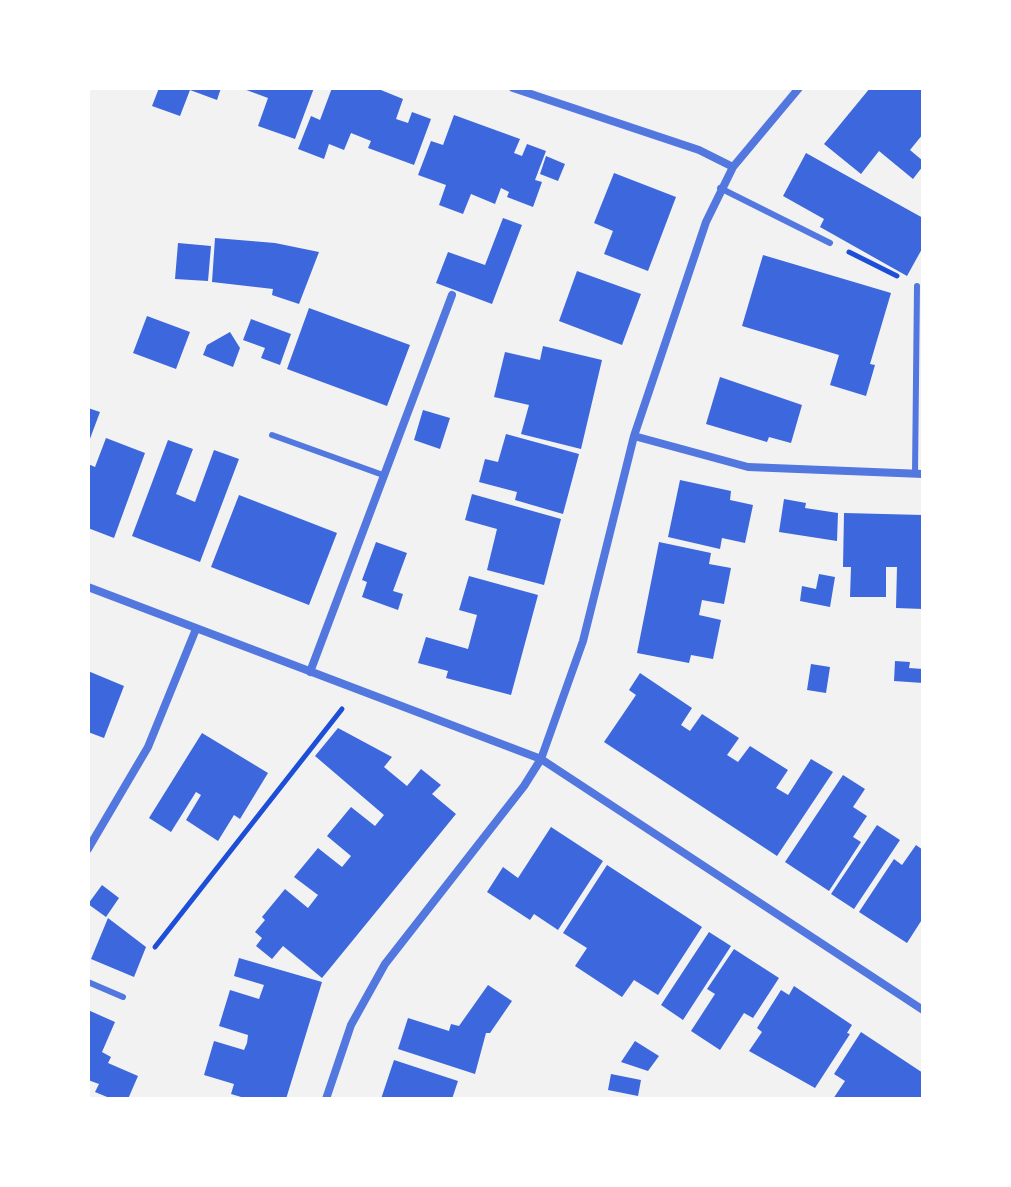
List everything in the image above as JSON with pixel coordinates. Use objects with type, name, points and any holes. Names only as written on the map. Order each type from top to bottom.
[{"type":"street","points":[[513,88],[699,150],[733,167]]},
{"type":"street","points":[[326,1099],[351,1025],[385,964],[541,759],[583,641],[634,436],[720,188],[733,167],[799,88]]},
{"type":"street","points":[[310,672],[452,295]]},
{"type":"street","points":[[634,436],[748,467],[919,474]]},
{"type":"street","points":[[88,587],[541,759],[923,1010]]},
{"type":"street","points":[[88,849],[148,747],[196,629]]},
{"type":"lane","points":[[720,188],[830,243]]},
{"type":"lane","points":[[917,286],[919,474]]},
{"type":"lane","points":[[272,435],[383,475]]},
{"type":"lane","points":[[88,982],[123,997]]},
{"type":"path","points":[[830,243],[917,286]]},
{"type":"path","points":[[155,947],[357,690]]},
{"type":"building","points":[[159,88],[221,88],[217,100],[190,90],[180,116],[152,106]]},
{"type":"building","points":[[241,88],[314,88],[295,139],[258,126],[268,98]]},
{"type":"building","points":[[332,88],[376,88],[403,99],[396,119],[408,123],[412,112],[431,119],[414,165],[368,148],[371,141],[351,133],[344,150],[329,144],[324,159],[298,149],[311,116],[320,120]]},
{"type":"building","points":[[870,88],[923,88],[923,134],[910,150],[923,161],[923,166],[913,179],[879,151],[861,174],[824,144]]},
{"type":"building","points":[[454,115],[520,139],[514,153],[522,156],[527,144],[546,151],[535,180],[542,182],[533,207],[507,197],[509,192],[501,188],[495,204],[471,194],[463,214],[439,205],[446,185],[418,175],[431,141],[443,145]]},
{"type":"building","points":[[806,153],[923,218],[923,247],[907,276],[820,227],[824,219],[783,196]]},
{"type":"building","points":[[546,156],[565,164],[558,181],[540,174]]},
{"type":"building","points":[[614,173],[676,197],[648,271],[604,254],[613,231],[594,223]]},
{"type":"building","points":[[503,218],[522,225],[492,304],[436,283],[448,252],[485,265]]},
{"type":"building","points":[[215,238],[275,243],[319,252],[299,304],[272,295],[273,289],[212,282]]},
{"type":"building","points":[[178,243],[211,246],[208,281],[175,279]]},
{"type":"building","points":[[763,255],[891,293],[870,364],[875,365],[866,396],[830,385],[839,355],[742,326]]},
{"type":"building","points":[[577,271],[641,294],[622,345],[559,321]]},
{"type":"building","points":[[309,308],[410,345],[387,406],[287,369]]},
{"type":"building","points":[[147,316],[190,332],[176,369],[133,353]]},
{"type":"building","points":[[251,319],[291,334],[280,365],[261,358],[265,348],[243,340]]},
{"type":"building","points":[[230,332],[240,348],[233,367],[203,355],[207,345]]},
{"type":"building","points":[[543,346],[602,360],[581,449],[521,434],[529,405],[494,397],[505,352],[540,360]]},
{"type":"building","points":[[720,377],[802,405],[791,443],[769,437],[767,442],[706,424]]},
{"type":"building","points":[[88,408],[100,412],[88,444]]},
{"type":"building","points":[[423,410],[450,418],[440,449],[414,440]]},
{"type":"building","points":[[506,434],[579,454],[563,514],[515,500],[517,492],[479,482],[485,459],[498,462]]},
{"type":"building","points":[[106,438],[145,453],[114,538],[88,528],[88,464],[95,467]]},
{"type":"building","points":[[168,440],[193,449],[176,494],[195,502],[214,450],[239,459],[200,562],[132,536]]},
{"type":"building","points":[[680,480],[731,491],[730,500],[753,505],[745,543],[722,538],[720,549],[668,537]]},
{"type":"building","points":[[472,494],[561,519],[544,585],[487,570],[497,529],[465,520]]},
{"type":"building","points":[[239,495],[337,533],[309,605],[211,567]]},
{"type":"building","points":[[784,499],[806,503],[805,508],[838,513],[837,541],[779,532]]},
{"type":"building","points":[[844,513],[923,515],[923,609],[896,608],[897,567],[886,567],[886,597],[850,597],[851,567],[843,567]]},
{"type":"building","points":[[376,542],[407,553],[393,591],[403,594],[398,610],[362,597],[367,582],[362,580]]},
{"type":"building","points":[[659,542],[711,553],[709,564],[731,568],[724,604],[702,600],[699,615],[721,620],[713,659],[691,655],[689,663],[637,653]]},
{"type":"building","points":[[819,574],[835,577],[830,607],[800,601],[802,586],[816,589]]},
{"type":"building","points":[[469,576],[538,595],[511,695],[446,678],[448,671],[418,663],[426,637],[468,649],[477,615],[459,610]]},
{"type":"building","points":[[895,661],[910,662],[909,668],[923,669],[923,683],[894,681]]},
{"type":"building","points":[[811,664],[830,667],[826,693],[807,690]]},
{"type":"building","points":[[88,671],[124,686],[104,738],[88,732]]},
{"type":"building","points":[[640,673],[692,708],[681,725],[690,731],[702,714],[739,738],[727,755],[738,762],[750,746],[788,770],[776,788],[788,795],[811,759],[833,772],[777,856],[604,742],[636,695],[629,690]]},
{"type":"building","points":[[338,728],[392,757],[384,767],[407,786],[421,769],[441,785],[432,794],[456,814],[322,978],[283,946],[272,959],[256,946],[262,938],[255,932],[265,920],[262,917],[285,889],[308,908],[318,895],[294,877],[318,848],[342,867],[351,856],[327,836],[351,807],[375,826],[384,815],[315,756]]},
{"type":"building","points":[[202,733],[268,773],[240,819],[234,815],[218,841],[186,820],[201,795],[196,792],[171,832],[149,818]]},
{"type":"building","points":[[843,775],[865,789],[853,807],[867,816],[853,837],[861,842],[829,891],[785,862]]},
{"type":"building","points":[[877,825],[900,840],[854,909],[831,894]]},
{"type":"building","points":[[551,827],[603,861],[558,930],[534,914],[530,920],[487,892],[503,867],[518,878]]},
{"type":"building","points":[[916,845],[923,850],[923,918],[907,943],[859,912],[894,859],[902,865]]},
{"type":"building","points":[[607,865],[702,927],[658,995],[634,980],[622,997],[575,966],[587,948],[563,933]]},
{"type":"building","points":[[102,885],[119,898],[106,917],[88,904]]},
{"type":"building","points":[[108,918],[146,947],[134,977],[91,959]]},
{"type":"building","points":[[709,932],[731,946],[683,1020],[661,1005]]},
{"type":"building","points":[[734,949],[779,978],[753,1018],[744,1013],[720,1050],[691,1031],[715,994],[707,989]]},
{"type":"building","points":[[239,958],[322,982],[286,1099],[248,1099],[231,1094],[234,1084],[204,1075],[214,1041],[244,1050],[247,1043],[248,1035],[219,1026],[230,990],[259,999],[264,985],[234,976]]},
{"type":"building","points":[[488,985],[512,1001],[490,1033],[486,1033],[475,1074],[398,1049],[408,1018],[449,1031],[451,1024],[459,1026]]},
{"type":"building","points":[[794,986],[852,1025],[847,1033],[850,1034],[815,1088],[749,1051],[762,1032],[757,1028],[781,990],[789,995]]},
{"type":"building","points":[[88,1010],[115,1022],[102,1052],[111,1057],[108,1063],[138,1076],[128,1099],[112,1099],[95,1092],[99,1084],[88,1080]]},
{"type":"building","points":[[861,1032],[923,1073],[923,1099],[833,1099],[845,1081],[834,1074]]},
{"type":"building","points":[[635,1041],[659,1056],[648,1071],[621,1062]]},
{"type":"building","points":[[394,1060],[458,1081],[452,1099],[381,1099]]},
{"type":"building","points":[[611,1074],[641,1080],[638,1096],[608,1090]]}]
